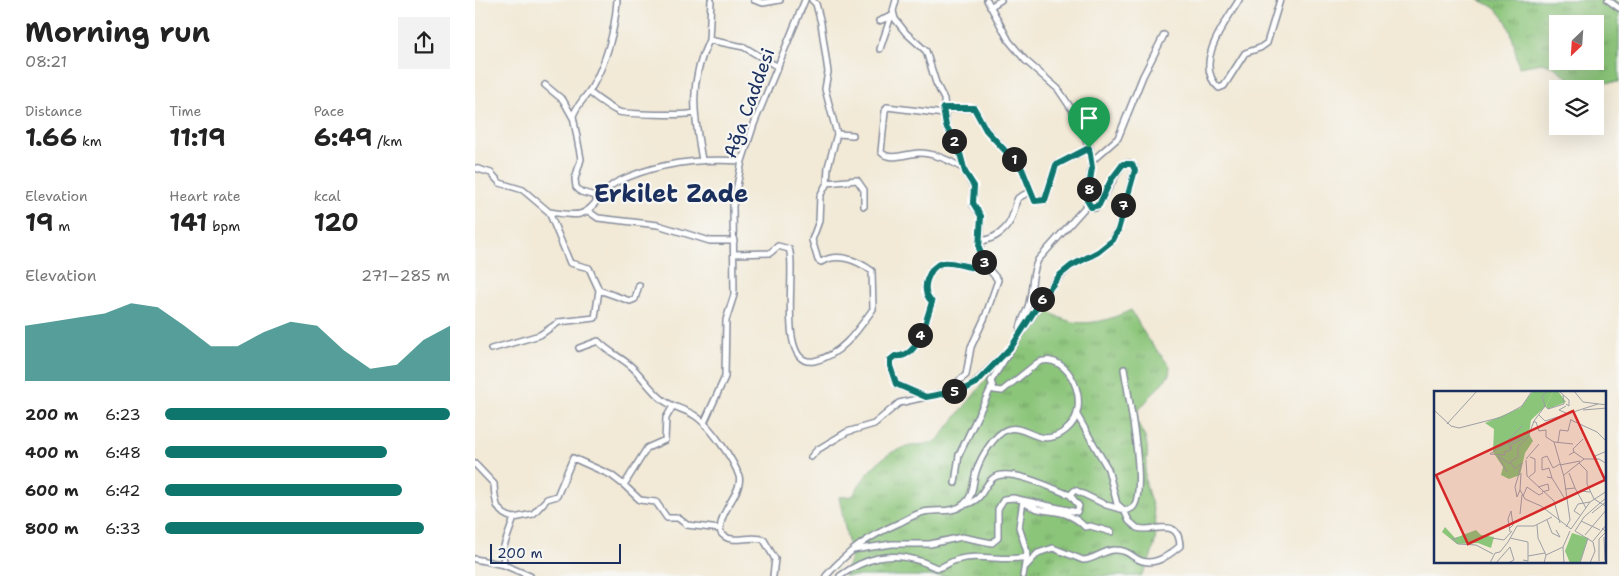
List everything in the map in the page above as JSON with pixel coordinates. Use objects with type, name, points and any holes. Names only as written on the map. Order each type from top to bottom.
[{"type":"street","points":[[573,118],[575,111],[589,92],[608,47],[617,0]]},
{"type":"street","points":[[703,160],[694,113],[693,96],[698,73],[709,40],[711,0]]},
{"type":"street","points":[[754,0],[763,3],[780,0]]},
{"type":"street","name":"Ağa Caddesi","points":[[705,423],[725,377],[727,320],[734,295],[733,206],[742,161],[753,124],[805,0]]},
{"type":"street","points":[[734,254],[771,253],[778,246],[789,249],[789,304],[796,350],[801,358],[808,361],[822,359],[835,352],[873,309],[873,271],[837,256],[822,261],[818,260],[812,240],[819,221],[821,196],[827,183],[828,167],[837,134],[825,89],[828,72],[821,23],[816,4],[812,0]]},
{"type":"street","points":[[880,49],[896,0]]},
{"type":"street","points":[[987,0],[998,25],[1014,48],[1063,95],[1081,123],[1092,161],[1087,202],[1037,260],[1033,270],[1029,303],[1020,324],[1020,333]]},
{"type":"street","points":[[989,6],[1001,0]]},
{"type":"street","points":[[1239,0],[1211,54],[1210,71],[1219,88],[1224,86],[1245,53],[1260,48],[1267,43],[1281,0]]},
{"type":"street","points":[[1608,0],[1619,8]]},
{"type":"street","points":[[879,21],[892,15]]},
{"type":"street","points":[[892,15],[902,29],[926,51],[936,83],[944,99],[943,111],[948,131],[959,150],[964,169],[974,188],[973,205],[981,216],[980,252],[985,264],[998,282],[971,346],[966,375],[954,385],[951,391]]},
{"type":"street","points":[[1092,161],[1118,138],[1143,76],[1164,35]]},
{"type":"street","points":[[709,40],[744,48],[764,57],[778,67]]},
{"type":"street","points":[[545,85],[560,97],[573,118],[580,156],[575,179],[576,187],[581,192],[599,196]]},
{"type":"street","points":[[589,92],[624,114],[653,113],[682,116],[694,113]]},
{"type":"street","points":[[964,169],[944,158],[930,154],[918,153],[888,157],[881,152],[887,107],[943,111],[974,108],[986,130],[1019,165],[1035,201],[1045,200],[1056,165],[1089,148]]},
{"type":"street","points":[[837,134],[853,134]]},
{"type":"street","points":[[549,212],[577,214],[588,211],[599,196],[612,184],[641,172],[671,164],[703,160],[742,161]]},
{"type":"street","points":[[955,483],[959,455],[991,386],[992,379],[1020,333],[1049,289],[1063,272],[1098,252],[1113,240],[1118,230],[1134,172],[1133,165],[1125,163],[1118,170],[1098,206],[1093,208],[1087,202]]},
{"type":"street","points":[[475,168],[491,173],[500,183],[523,190],[549,212],[570,263],[589,268],[599,290],[595,318],[559,322],[540,335],[491,349]]},
{"type":"street","points":[[827,183],[857,180],[864,190],[864,206]]},
{"type":"street","points":[[979,241],[992,239],[1002,231],[1013,216],[1018,198],[1031,191]]},
{"type":"street","points":[[588,211],[598,218],[658,225],[710,241],[734,241]]},
{"type":"street","points":[[926,397],[896,384],[890,360],[895,356],[903,356],[911,352],[924,327],[932,302],[927,296],[925,287],[934,268],[944,262],[960,263],[971,267],[985,264]]},
{"type":"street","points":[[599,290],[630,301],[635,299],[639,285]]},
{"type":"street","points":[[579,348],[598,341],[609,353],[631,366],[661,398],[673,406],[691,413],[705,423],[740,478],[739,484],[724,512],[720,529],[722,536],[728,539],[758,538],[766,542],[775,562],[773,576]]},
{"type":"street","points":[[811,457],[817,450],[847,432],[874,424],[899,403],[963,390],[973,385],[1012,346]]},
{"type":"street","points":[[963,505],[971,494],[978,466],[1001,433],[1016,428],[1037,437],[1053,437],[1068,428],[1077,415],[1079,398],[1076,384],[1064,370],[1052,362],[1043,361],[1037,363],[1002,391],[996,391],[991,386]]},
{"type":"street","points":[[1070,494],[1072,491],[1077,490],[1099,503],[1124,510],[1131,509],[1135,504],[1138,473],[1135,428],[1124,369]]},
{"type":"street","points":[[624,485],[647,448],[665,440],[666,418],[673,406]]},
{"type":"street","points":[[1026,566],[1034,556],[1050,548],[1058,549],[1083,560],[1115,550],[1125,551],[1137,559],[1149,562],[1164,558],[1179,546],[1178,537],[1173,530],[1165,527],[1137,528],[1129,521],[1124,510],[1117,504],[1107,469],[1077,415]]},
{"type":"street","points":[[475,464],[495,484],[498,508],[505,515],[514,518],[533,514],[547,499],[557,496],[573,458],[604,472],[624,485],[640,500],[656,502],[667,518],[678,518],[687,525],[720,529]]},
{"type":"street","points":[[827,576],[851,550],[873,534],[923,512],[955,509],[976,500],[992,479],[1001,475],[1024,478],[1070,494],[1079,506],[1077,512],[1010,497],[1001,502],[998,509],[998,538],[992,543],[961,537],[930,544],[892,544],[851,550]]},
{"type":"street","points":[[1023,501],[1032,508],[1063,512],[1076,518],[1085,527],[1090,526],[1111,532]]},
{"type":"street","points":[[1023,501],[1019,526],[1026,542],[1027,557],[1023,576]]},
{"type":"street","points":[[504,565],[503,549],[514,518]]},
{"type":"street","points":[[840,576],[859,563],[881,556],[903,557],[939,568],[957,560],[987,558],[1010,561],[1027,557]]},
{"type":"street","points":[[475,559],[504,565],[529,576]]},
{"type":"green space","points":[[1479,0],[1614,0],[1619,4],[1619,82],[1572,80],[1558,70],[1604,70],[1604,15],[1549,15],[1549,65],[1541,63],[1519,67],[1509,27],[1490,5]]},
{"type":"green space","points":[[1044,307],[1064,320],[1086,323],[1109,319],[1131,310],[1147,338],[1170,366],[1169,375],[1137,412],[1138,422],[1147,446],[1145,479],[1156,527],[1155,544],[1141,576],[844,576],[851,558],[839,497],[853,496],[875,465],[889,454],[907,447],[937,441]]},
{"type":"district","name":"Erkilet Zade","points":[[671,194]]},
{"type":"route","points":[[943,108],[974,108],[986,130],[1022,169],[1035,201],[1045,200],[1056,165],[1089,148],[1092,168],[1087,200],[1088,204],[1093,208],[1099,205],[1111,180],[1123,164],[1130,163],[1135,168],[1118,230],[1113,240],[1098,252],[1075,263],[1060,275],[1012,346],[973,385],[967,389],[926,397],[897,386],[894,381],[890,360],[895,356],[908,354],[914,348],[924,327],[932,302],[927,296],[925,287],[934,268],[944,262],[960,263],[971,267],[985,264],[979,248],[981,216],[973,203],[975,190],[965,172],[958,146],[946,126],[943,108]]}]
